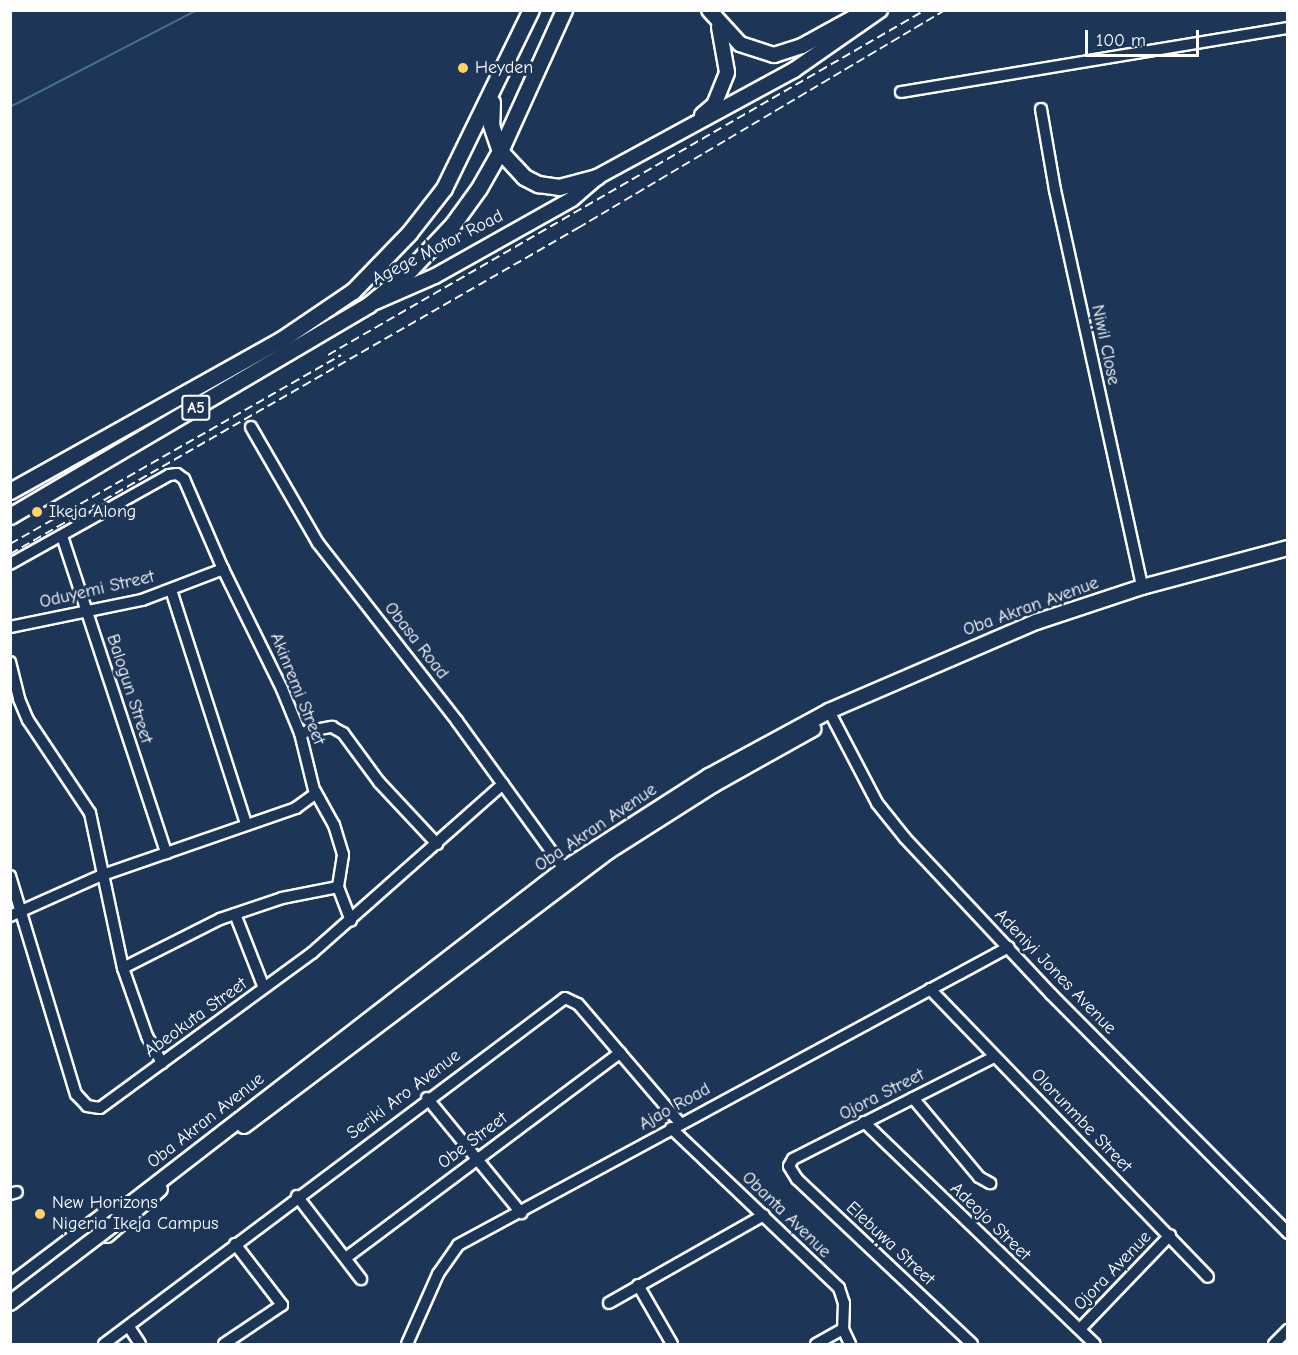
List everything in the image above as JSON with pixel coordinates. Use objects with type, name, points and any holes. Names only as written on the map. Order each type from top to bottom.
[{"type":"highway","name":"A5","points":[[493,92],[531,10]]},
{"type":"highway","name":"A5","points":[[368,305],[435,245],[479,188],[500,151],[564,10]]},
{"type":"highway","points":[[493,92],[491,124],[500,151],[512,166],[538,184],[559,187],[597,177]]},
{"type":"highway","name":"Agege Motor Road","points":[[10,491],[282,339],[353,291],[430,209],[457,165],[493,92]]},
{"type":"highway","name":"Agege Motor Road","points":[[16,513],[368,305]]},
{"type":"main road","points":[[688,128],[714,105],[723,88],[727,63],[718,25],[709,10]]},
{"type":"main road","points":[[718,25],[740,44],[774,54],[802,46],[867,10]]},
{"type":"main road","name":"Agege Motor Road","points":[[368,305],[435,276],[572,198],[597,177],[794,70],[879,10]]},
{"type":"main road","name":"Oba Akran Avenue","points":[[10,1303],[564,869],[709,776],[831,714],[1036,622],[1142,586],[1287,548]]},
{"type":"main road","name":"Oba Akran Avenue","points":[[154,1189],[609,851],[831,714],[1067,619],[1287,555]]},
{"type":"main road","points":[[33,1292],[22,1290],[16,1282],[136,1192],[154,1189]]},
{"type":"main road","points":[[10,1309],[154,1189]]},
{"type":"main road","name":"Oba Akran Avenue","points":[[10,1295],[113,1221]]},
{"type":"street","points":[[902,92],[1287,28]]},
{"type":"street","name":"Niwil Close","points":[[1041,109],[1055,190],[1142,586]]},
{"type":"street","name":"Obasa Road","points":[[251,428],[318,543],[503,784],[564,869]]},
{"type":"street","name":"Akinremi Street","points":[[62,536],[169,475],[177,474],[184,479],[223,569],[262,643],[300,733],[315,791],[334,825],[343,855],[338,887]]},
{"type":"street","points":[[10,564],[62,536]]},
{"type":"street","name":"Balogun Street","points":[[62,536],[166,853]]},
{"type":"street","name":"Oduyemi Street","points":[[10,627],[86,613],[171,590],[223,569]]},
{"type":"street","points":[[171,590],[246,824]]},
{"type":"street","points":[[10,662],[19,699],[28,720],[90,813],[123,968],[147,1036],[162,1063]]},
{"type":"street","name":"Adeniyi Jones Avenue","points":[[831,714],[877,803],[935,871],[1287,1233]]},
{"type":"street","points":[[300,733],[332,727],[344,732],[379,782],[437,844]]},
{"type":"street","name":"Abeokuta Street","points":[[10,876],[16,913],[76,1094],[87,1106],[107,1106],[351,921],[503,784]]},
{"type":"street","points":[[16,913],[102,874],[306,804],[315,791]]},
{"type":"street","points":[[123,968],[235,914],[282,898],[338,887],[351,921]]},
{"type":"street","points":[[235,914],[264,988]]},
{"type":"street","name":"Ajao Road","points":[[407,1344],[452,1251],[675,1125],[1009,947]]},
{"type":"street","name":"Olorunmbe Street","points":[[930,989],[1170,1235],[1208,1277]]},
{"type":"street","name":"Seriki Aro Avenue","points":[[104,1344],[427,1098],[565,998],[578,1004],[620,1053],[675,1125]]},
{"type":"street","name":"Obe Street","points":[[347,1257],[620,1053]]},
{"type":"street","name":"Ojora Street","points":[[789,1166],[793,1159],[994,1056]]},
{"type":"street","points":[[427,1098],[521,1213]]},
{"type":"street","points":[[912,1098],[973,1170],[990,1183]]},
{"type":"street","name":"Adeojo Street","points":[[864,1122],[968,1225],[1095,1344]]},
{"type":"street","name":"Obanta Avenue","points":[[675,1125],[839,1288],[844,1303],[843,1329],[849,1342]]},
{"type":"street","name":"Elebuwa Street","points":[[789,1166],[796,1179],[972,1344]]},
{"type":"street","points":[[297,1196],[347,1257],[361,1280]]},
{"type":"street","points":[[609,1303],[764,1215]]},
{"type":"street","name":"Ojora Avenue","points":[[1080,1329],[1170,1235]]},
{"type":"street","points":[[224,1344],[282,1305],[235,1244]]},
{"type":"street","points":[[638,1286],[672,1344]]},
{"type":"street","points":[[129,1327],[140,1344]]},
{"type":"street","points":[[816,1344],[843,1329]]},
{"type":"street","points":[[1274,1344],[1287,1330]]},
{"type":"waterway","points":[[10,107],[197,10]]},
{"type":"railway","points":[[328,355],[925,10]]},
{"type":"railway","points":[[10,554],[578,228],[945,10]]},
{"type":"railway","points":[[10,544],[341,355]]},
{"type":"place","name":"Heyden","points":[[463,68]]},
{"type":"place","name":"Ikeja Along","points":[[37,512]]},
{"type":"place","name":"New Horizons Nigeria Ikeja Campus","points":[[40,1214]]}]
